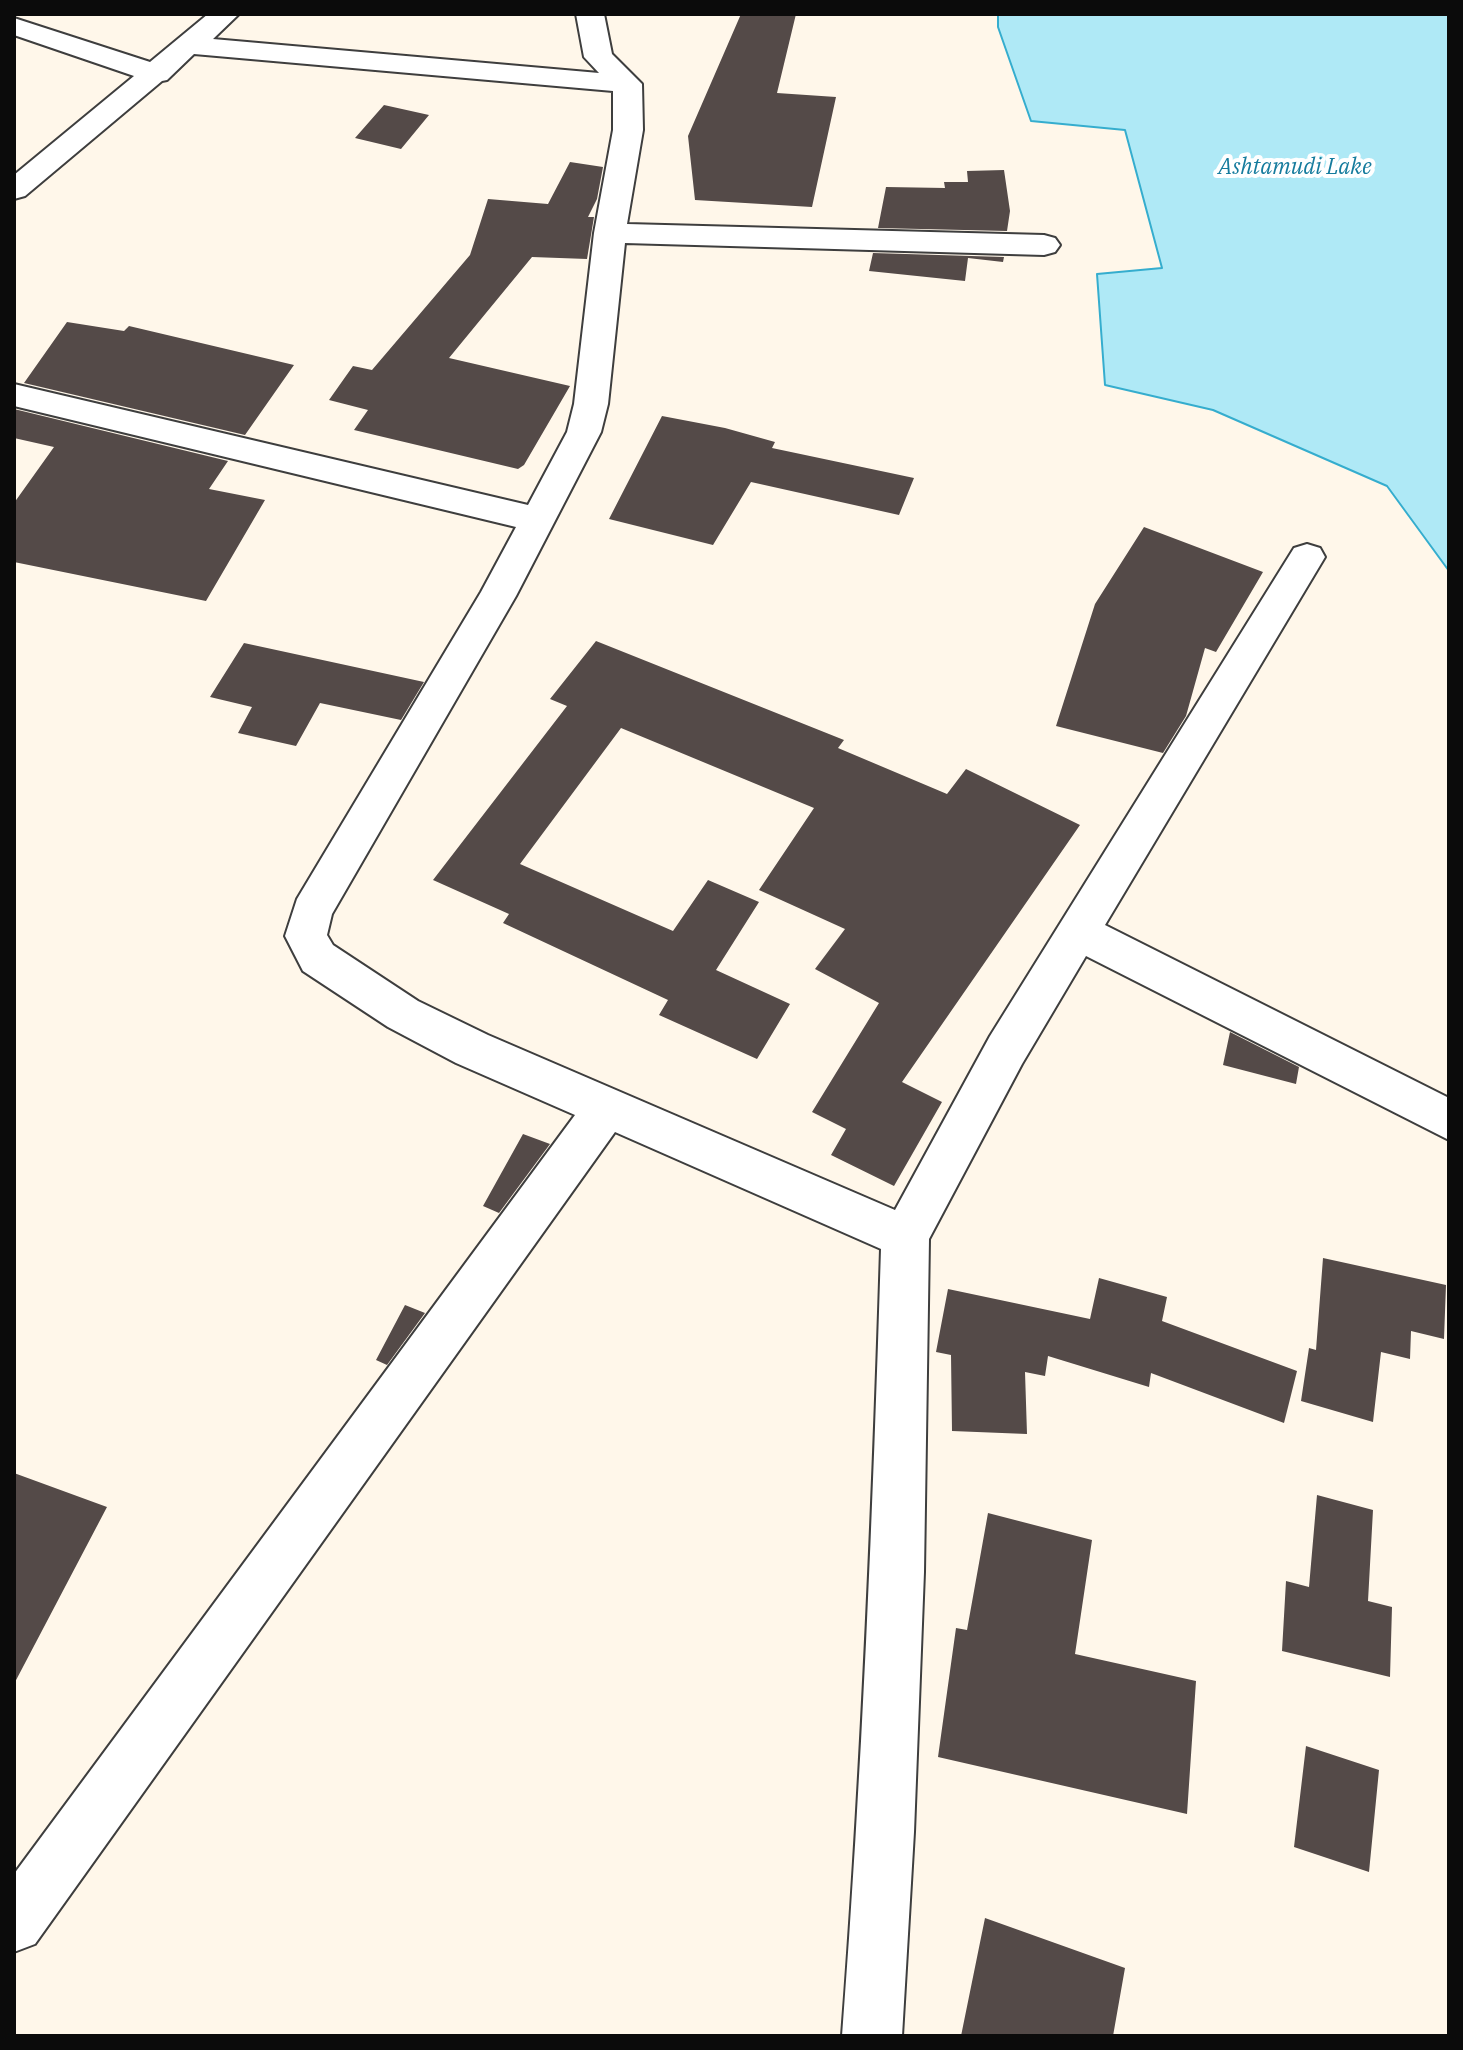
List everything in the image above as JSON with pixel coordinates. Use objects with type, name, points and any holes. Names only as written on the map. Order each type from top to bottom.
[{"type":"street","points":[[14,190],[53,155],[157,74],[225,14]]},
{"type":"street","points":[[590,14],[598,57],[628,84],[628,130],[610,233],[591,404],[584,432],[572,459],[535,519],[497,596],[312,911],[306,936],[318,958],[403,1014],[472,1049],[905,1237]]},
{"type":"street","points":[[14,26],[157,74]]},
{"type":"street","points":[[189,45],[628,84]]},
{"type":"street","points":[[610,233],[1044,245]]},
{"type":"street","points":[[14,395],[535,519]]},
{"type":"street","points":[[872,2036],[886,1832],[898,1572],[905,1237],[1006,1050],[1307,557]]},
{"type":"street","points":[[1078,932],[1449,1120]]},
{"type":"street","points":[[16,1916],[606,1108]]},
{"type":"water","name":"Ashtamudi Lake","points":[[998,14],[1449,14],[1449,571],[1387,486],[1213,410],[1105,385],[1097,274],[1162,268],[1125,130],[1031,121],[998,27]]},
{"type":"building","points":[[741,14],[796,14],[777,93],[836,97],[812,207],[695,200],[688,136]]},
{"type":"building","points":[[384,105],[429,115],[401,149],[355,138]]},
{"type":"building","points":[[570,162],[603,167],[597,199],[588,217],[594,217],[587,259],[532,257],[449,358],[570,386],[524,465],[518,469],[354,430],[368,410],[329,400],[353,366],[372,370],[470,255],[488,199],[548,204]]},
{"type":"building","points":[[1004,170],[1010,211],[1007,231],[878,228],[886,187],[945,188],[944,182],[968,182],[967,171]]},
{"type":"building","points":[[873,253],[1004,257],[1003,262],[968,258],[965,281],[869,271]]},
{"type":"building","points":[[67,322],[124,331],[129,326],[294,365],[245,435],[24,383]]},
{"type":"building","points":[[14,409],[228,461],[209,489],[265,500],[206,601],[14,562],[14,503],[54,447],[14,438]]},
{"type":"building","points":[[662,416],[725,428],[775,442],[772,448],[914,478],[899,515],[751,482],[713,545],[609,519]]},
{"type":"building","points":[[1144,527],[1263,572],[1216,652],[1205,648],[1186,716],[1163,753],[1056,726],[1095,604]]},
{"type":"building","points":[[596,641],[844,740],[838,748],[947,794],[966,769],[1080,825],[902,1082],[942,1102],[894,1186],[831,1155],[846,1129],[812,1112],[879,1003],[815,969],[845,929],[759,890],[814,808],[621,728],[520,864],[673,931],[708,880],[759,902],[716,970],[790,1004],[757,1059],[659,1015],[668,1000],[503,923],[509,914],[433,880],[567,706],[550,699]]},
{"type":"building","points":[[244,643],[424,682],[401,720],[320,703],[296,746],[238,733],[252,707],[210,697]]},
{"type":"building","points":[[1230,1032],[1299,1067],[1296,1084],[1223,1065]]},
{"type":"building","points":[[523,1134],[550,1144],[499,1213],[483,1206]]},
{"type":"building","points":[[1323,1258],[1446,1285],[1444,1339],[1411,1331],[1410,1359],[1381,1352],[1373,1422],[1301,1401],[1309,1348],[1316,1350]]},
{"type":"building","points":[[1099,1278],[1167,1297],[1162,1321],[1297,1371],[1284,1423],[1151,1373],[1149,1387],[1048,1356],[1045,1376],[1025,1372],[1027,1434],[952,1431],[951,1355],[936,1352],[948,1289],[1090,1319]]},
{"type":"building","points":[[405,1305],[425,1313],[387,1365],[376,1360]]},
{"type":"building","points":[[14,1473],[107,1507],[14,1684]]},
{"type":"building","points":[[1317,1495],[1373,1510],[1368,1601],[1392,1607],[1390,1677],[1282,1651],[1286,1581],[1309,1587]]},
{"type":"building","points":[[988,1513],[1092,1540],[1075,1654],[1196,1681],[1187,1814],[938,1757],[956,1628],[967,1630]]},
{"type":"building","points":[[1306,1746],[1379,1770],[1369,1872],[1294,1847]]},
{"type":"building","points":[[985,1918],[1125,1968],[1113,2036],[961,2036]]}]
